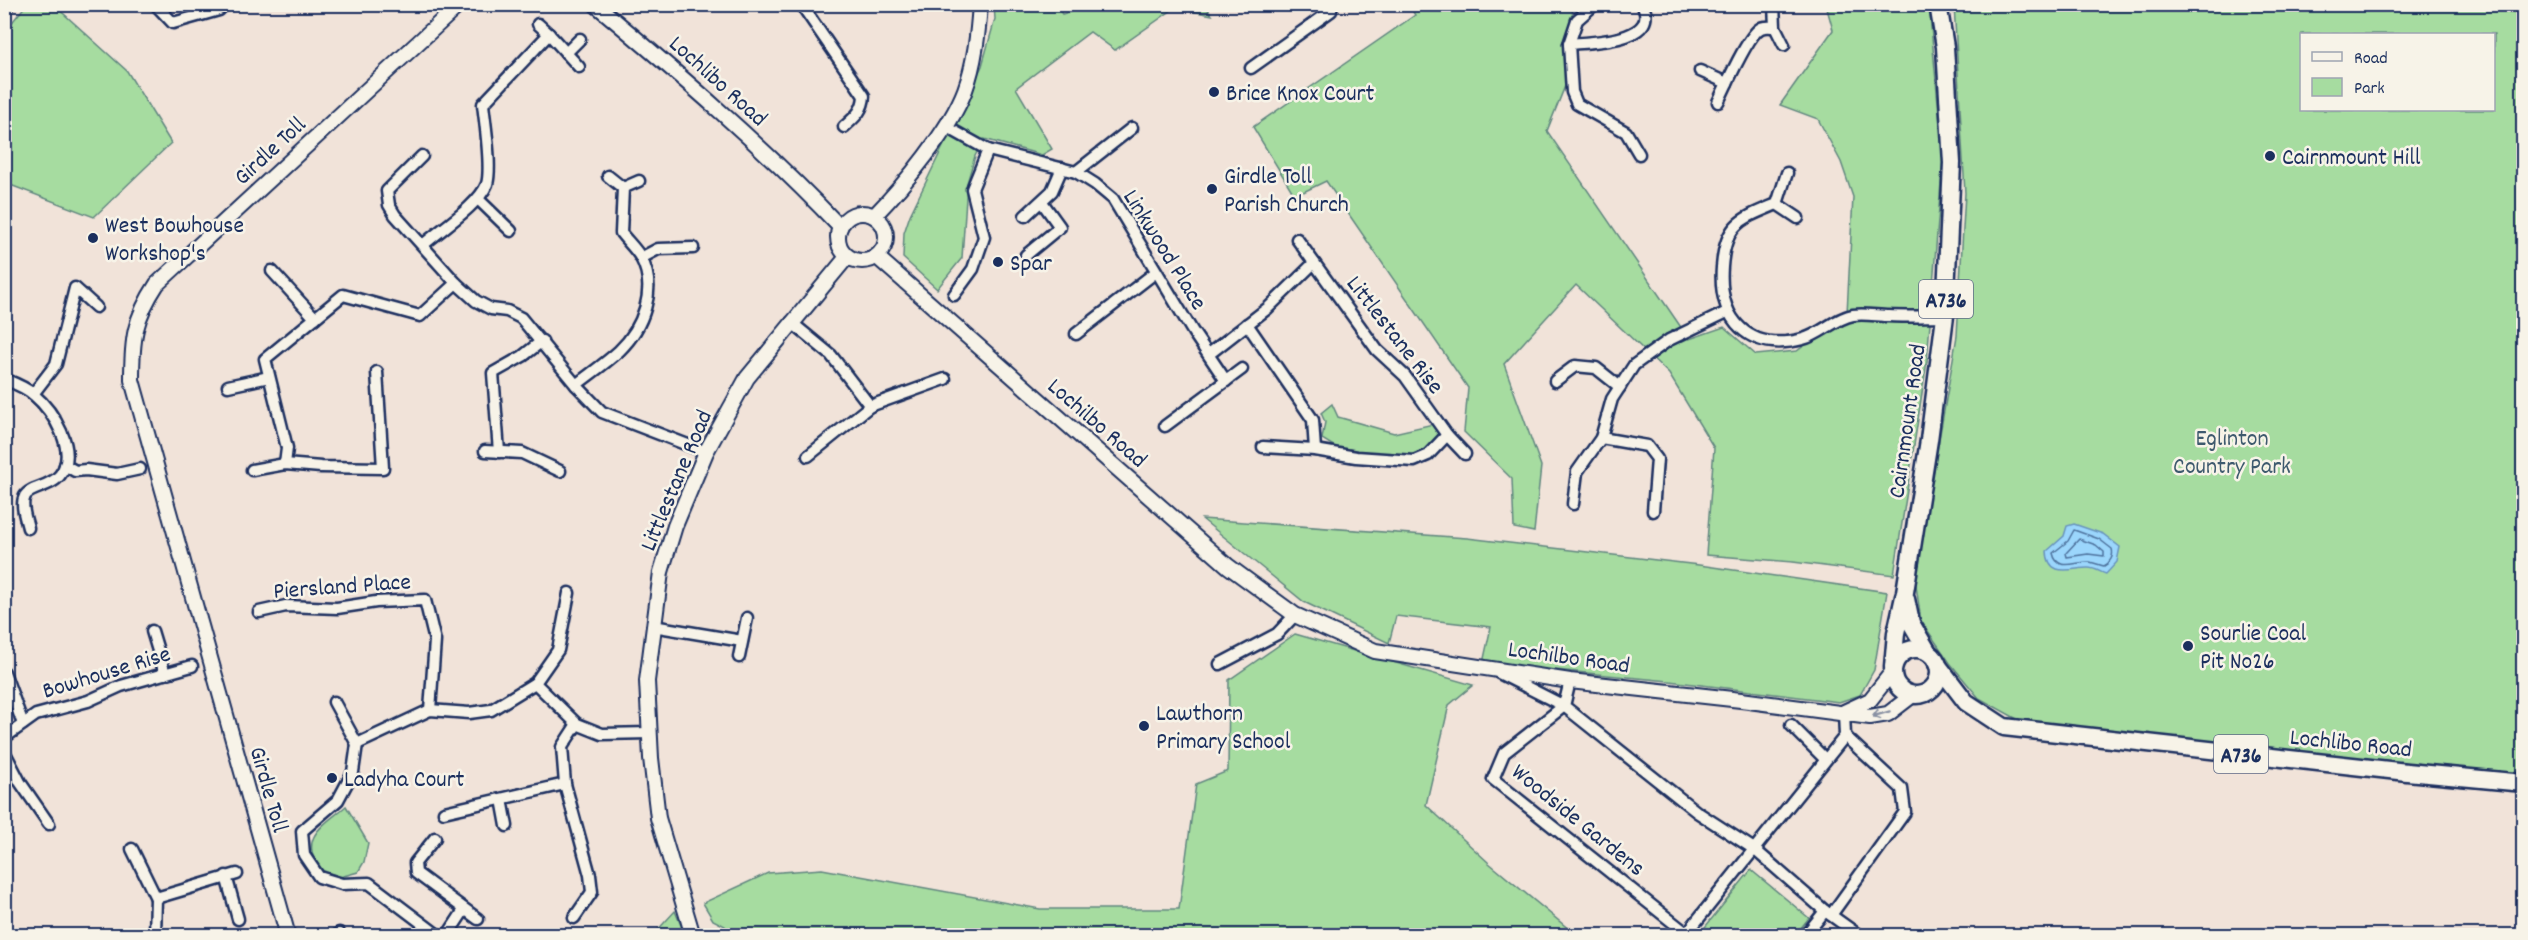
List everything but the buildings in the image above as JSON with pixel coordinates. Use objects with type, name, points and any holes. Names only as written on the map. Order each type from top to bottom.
[{"type":"main road","name":"Cairnmount Road","points":[[1893,669],[1896,633],[1905,592],[1929,440],[1945,316],[1952,163],[1945,47],[1938,4]]},
{"type":"main road","name":"Cairnmount Road","points":[[1905,592],[1911,623],[1933,658]]},
{"type":"main road","points":[[1914,649],[1933,658],[1938,679],[1934,685],[1918,694],[1900,688],[1893,669],[1896,660],[1907,651],[1914,649]]},
{"type":"main road","name":"Lochlibo Road","points":[[1933,658],[1966,702],[2004,727],[2523,783]]},
{"type":"main road","name":"Lochlibo Road","points":[[1918,694],[1966,702]]},
{"type":"street","points":[[4,10],[9,4]]},
{"type":"street","points":[[155,4],[173,23],[219,9],[225,4]]},
{"type":"street","name":"Girdle Toll","points":[[288,936],[132,380],[132,344],[142,306],[157,284],[460,4]]},
{"type":"street","name":"Lochlibo Road","points":[[595,4],[665,62],[809,194],[845,222]]},
{"type":"street","points":[[801,4],[864,96],[860,112],[844,127]]},
{"type":"street","points":[[879,221],[945,126],[965,90],[977,39],[980,4]]},
{"type":"street","points":[[1251,68],[1331,11],[1332,4]]},
{"type":"street","points":[[1595,4],[1576,20],[1569,44],[1572,92],[1577,104],[1626,132],[1639,154]]},
{"type":"street","points":[[1569,44],[1632,35],[1643,26],[1646,19],[1642,4]]},
{"type":"street","points":[[1774,4],[1775,27],[1784,45]]},
{"type":"street","points":[[538,24],[579,67]]},
{"type":"street","points":[[1718,102],[1754,33],[1762,27],[1775,27]]},
{"type":"street","points":[[423,245],[478,199],[487,184],[483,104],[549,34]]},
{"type":"street","points":[[566,53],[580,39]]},
{"type":"street","points":[[1700,71],[1727,83]]},
{"type":"street","name":"Linkwood Place","points":[[945,126],[988,150],[1076,172],[1113,199],[1193,332],[1226,381]]},
{"type":"street","points":[[1076,172],[1132,128]]},
{"type":"street","points":[[954,295],[973,269],[984,237],[972,189],[988,150]]},
{"type":"street","points":[[422,156],[387,191],[387,198],[395,215],[456,283],[476,301],[491,309],[507,311],[521,318],[576,385],[602,412],[706,452]]},
{"type":"street","points":[[1025,216],[1052,191],[1062,168]]},
{"type":"street","points":[[1787,172],[1777,204],[1740,220],[1725,242],[1721,273],[1727,312],[1744,332],[1759,341],[1775,343],[1804,339],[1851,315],[1945,316]]},
{"type":"street","points":[[608,176],[623,188]]},
{"type":"street","points":[[623,188],[639,182]]},
{"type":"street","points":[[576,385],[621,350],[636,330],[646,308],[649,290],[648,277],[641,258],[621,233],[623,188]]},
{"type":"street","points":[[478,199],[511,231]]},
{"type":"street","points":[[1026,255],[1060,227],[1042,201]]},
{"type":"street","points":[[1777,204],[1798,218]]},
{"type":"street","points":[[858,213],[879,221],[886,234],[885,246],[877,257],[861,262],[847,257],[839,246],[838,238],[845,222],[858,213]]},
{"type":"street","name":"Littlestane Rise","points":[[1297,239],[1377,350],[1405,376],[1448,435],[1465,454]]},
{"type":"street","points":[[641,258],[658,249],[693,248]]},
{"type":"street","name":"Littlestane Road","points":[[693,936],[658,818],[650,733],[647,681],[661,572],[669,544],[706,452],[747,378],[847,257]]},
{"type":"street","name":"Lochilbo Road","points":[[877,257],[1228,566],[1295,615],[1374,651],[1570,681],[1844,712],[1870,717],[1888,714],[1918,694]]},
{"type":"street","name":"Littlestane Rise","points":[[1247,324],[1268,308],[1314,263]]},
{"type":"street","points":[[272,271],[315,318]]},
{"type":"street","points":[[1076,334],[1156,272]]},
{"type":"street","points":[[285,464],[287,448],[265,359],[343,295],[420,316],[456,283]]},
{"type":"street","points":[[33,394],[56,364],[75,288],[96,307]]},
{"type":"street","points":[[1574,504],[1577,472],[1601,438],[1612,399],[1634,365],[1669,340],[1727,312]]},
{"type":"street","points":[[791,322],[831,355],[870,406]]},
{"type":"street","points":[[1209,354],[1247,324],[1313,420],[1315,450]]},
{"type":"street","points":[[499,452],[493,373],[524,356],[542,341]]},
{"type":"street","points":[[1555,381],[1575,366],[1596,368],[1620,387]]},
{"type":"street","points":[[1165,426],[1242,369]]},
{"type":"street","points":[[252,470],[285,464],[383,468],[377,372]]},
{"type":"street","points":[[228,386],[269,377]]},
{"type":"street","points":[[4,379],[33,394],[56,424],[63,438],[66,452],[65,465],[52,483],[29,491],[24,497],[23,504],[28,528]]},
{"type":"street","points":[[808,456],[870,406],[945,379]]},
{"type":"street","points":[[1263,447],[1315,450],[1356,457],[1414,461],[1428,455],[1448,435]]},
{"type":"street","points":[[1601,438],[1647,446],[1657,459],[1653,511]]},
{"type":"street","points":[[485,451],[522,453],[560,471]]},
{"type":"street","points":[[65,465],[75,471],[117,474],[140,469]]},
{"type":"street","points":[[357,744],[430,710],[469,713],[491,710],[535,682],[558,650],[569,593]]},
{"type":"street","name":"Piersland Place","points":[[259,612],[286,606],[337,608],[376,602],[425,600],[435,642],[430,710]]},
{"type":"street","points":[[1220,664],[1277,634],[1295,615]]},
{"type":"street","points":[[739,657],[747,618]]},
{"type":"street","points":[[653,626],[742,641]]},
{"type":"street","points":[[152,631],[165,674]]},
{"type":"street","name":"Bowhouse Rise","points":[[4,738],[36,715],[88,701],[122,686],[192,666]]},
{"type":"street","points":[[1491,669],[1564,706],[1621,749],[1697,812],[1754,849],[1828,913],[1860,936]]},
{"type":"street","points":[[1688,934],[1845,736],[1844,712],[1870,700],[1893,669]]},
{"type":"street","points":[[4,672],[23,724]]},
{"type":"street","points":[[1564,706],[1570,681]]},
{"type":"street","points":[[535,682],[577,724],[602,734],[650,733]]},
{"type":"street","points":[[334,702],[357,744],[354,772],[338,800],[302,831],[304,855],[319,878],[342,884],[369,883],[439,936]]},
{"type":"street","name":"Woodside Gardens","points":[[1564,706],[1504,753],[1493,779],[1688,934]]},
{"type":"street","points":[[574,918],[592,892],[590,875],[565,784],[562,747],[577,724]]},
{"type":"street","points":[[1791,725],[1825,759]]},
{"type":"street","points":[[1805,936],[1828,913],[1905,812],[1902,789],[1845,736]]},
{"type":"street","points":[[4,751],[26,792],[49,824]]},
{"type":"street","points":[[444,813],[565,784]]},
{"type":"street","points":[[502,799],[507,826]]},
{"type":"street","points":[[435,838],[416,863],[416,873],[478,919]]},
{"type":"street","points":[[132,849],[156,898],[155,936]]},
{"type":"street","points":[[156,898],[232,875],[238,919]]},
{"type":"street","points":[[447,936],[465,910]]},
{"type":"green space","points":[[26,5],[54,5],[127,71],[171,143],[94,217],[5,183],[5,31]]},
{"type":"green space","points":[[994,5],[1056,5],[1062,14],[1092,5],[1205,5],[1212,15],[1175,8],[1115,50],[1090,32],[1016,88],[1052,149],[1042,155],[984,139],[975,156],[967,183],[962,258],[937,289],[903,258],[904,233],[910,215],[982,66],[995,19]]},
{"type":"green space","points":[[1409,5],[1572,5],[1575,61],[1547,131],[1689,339],[1724,327],[1756,355],[1797,351],[1847,313],[1853,197],[1841,162],[1818,119],[1780,105],[1833,30],[1826,5],[1929,5],[1943,157],[1927,361],[1894,575],[1793,562],[1706,555],[1714,448],[1669,374],[1576,285],[1504,364],[1541,466],[1534,532],[1514,528],[1512,479],[1464,432],[1468,388],[1326,181],[1295,196],[1253,127],[1415,15]]},
{"type":"green space","name":"Eglinton Country Park","points":[[1954,5],[2523,5],[2523,778],[2026,724],[1979,698],[1950,663],[1921,621],[1915,578],[1957,336],[1965,193]]},
{"type":"green space","points":[[1332,404],[1338,417],[1394,433],[1433,424],[1439,433],[1437,441],[1417,457],[1368,455],[1340,450],[1322,439],[1325,422],[1321,413]]},
{"type":"green space","points":[[1202,519],[1467,538],[1699,565],[1887,592],[1874,670],[1860,695],[1839,702],[1669,681],[1483,663],[1491,627],[1396,616],[1389,643],[1304,602]]},
{"type":"green space","points":[[1295,634],[1473,685],[1449,705],[1426,805],[1489,863],[1576,935],[729,936],[725,926],[713,920],[703,903],[768,873],[822,869],[1040,909],[1179,909],[1196,784],[1228,771],[1229,680]]},
{"type":"green space","points":[[346,806],[368,843],[364,862],[358,872],[340,877],[319,869],[313,858],[312,848],[316,833]]},
{"type":"green space","points":[[1751,870],[1809,918],[1795,935],[1706,935],[1701,932]]},
{"type":"green space","points":[[675,911],[685,935],[653,935]]},
{"type":"water","points":[[2074,524],[2103,534],[2120,547],[2117,562],[2106,574],[2091,568],[2056,569],[2048,560],[2047,551],[2064,536],[2067,526]]},
{"type":"place","name":"Brice Knox Court","points":[[1214,92]]},
{"type":"place","name":"Cairnmount Hill","points":[[2270,156]]},
{"type":"place","name":"Girdle Toll Parish Church","points":[[1212,189]]},
{"type":"place","name":"West Bowhouse Workshop's","points":[[93,238]]},
{"type":"place","name":"Spar","points":[[998,262]]},
{"type":"place","name":"Sourlie Coal Pit No26","points":[[2188,646]]},
{"type":"place","name":"Lawthorn Primary School","points":[[1144,726]]},
{"type":"place","name":"Ladyha Court","points":[[332,778]]}]
